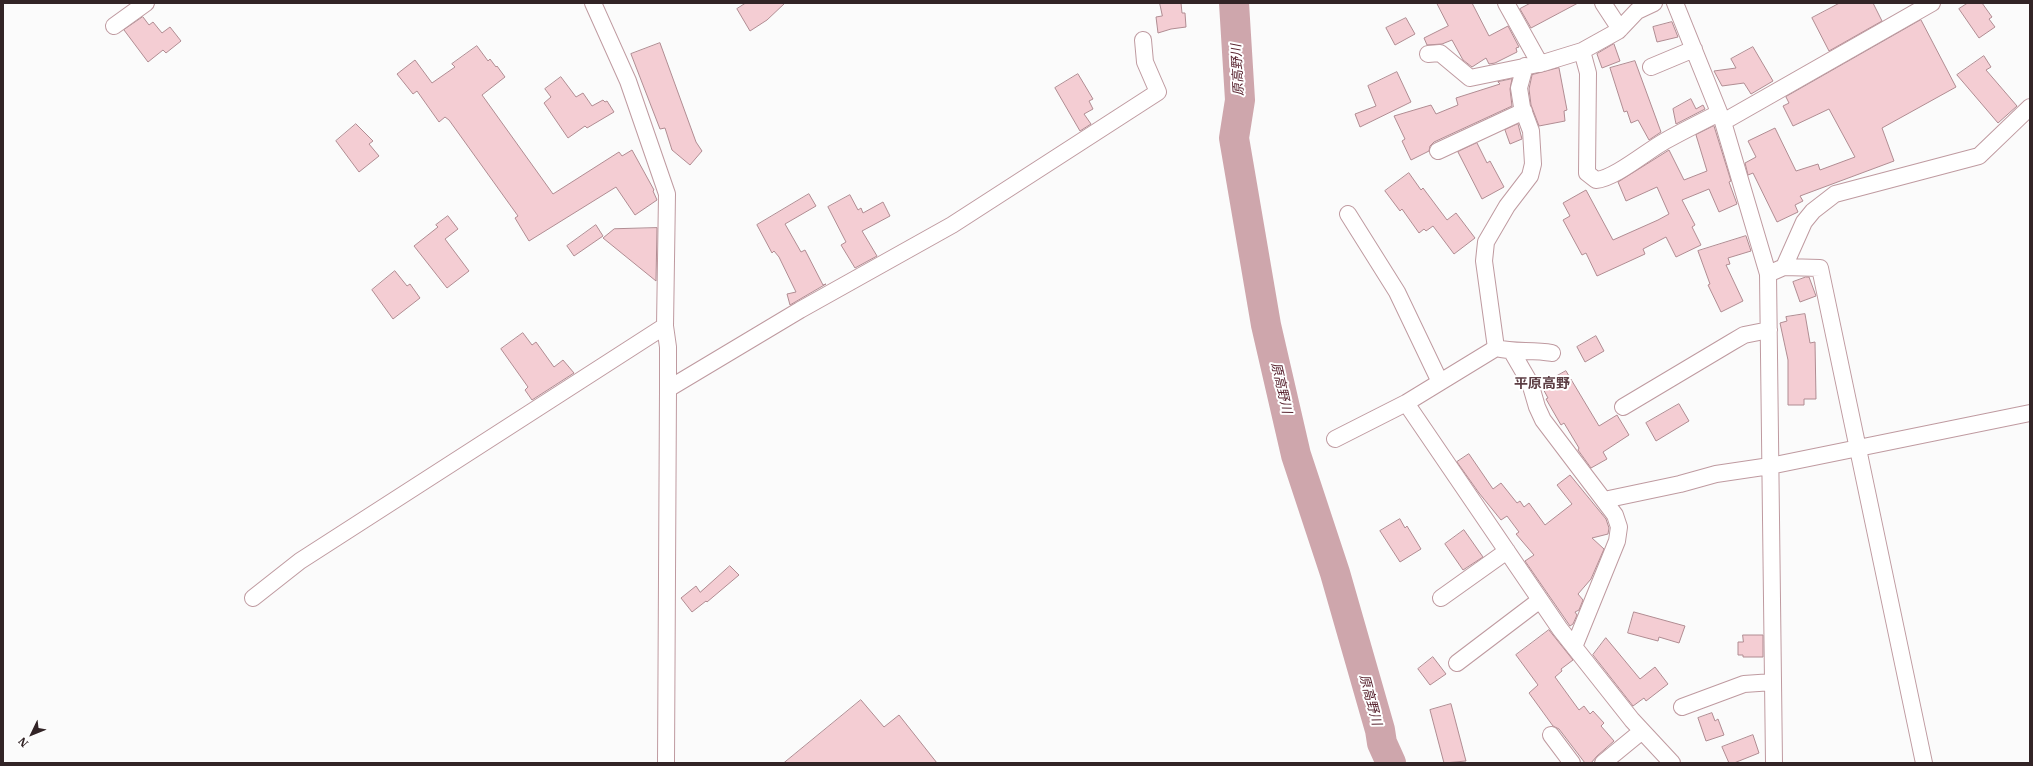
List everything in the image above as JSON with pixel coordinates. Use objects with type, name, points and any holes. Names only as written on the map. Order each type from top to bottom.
[{"type":"street","points":[[114,26],[146,3]]},
{"type":"street","points":[[593,3],[628,81],[667,194],[665,326],[668,347],[666,763]]},
{"type":"street","points":[[1506,3],[1532,65]]},
{"type":"street","points":[[1603,3],[1620,29]]},
{"type":"street","points":[[1428,54],[1440,53],[1470,78],[1532,65],[1582,51],[1609,37],[1620,29],[1637,11],[1654,3]]},
{"type":"street","points":[[1675,3],[1721,117],[1768,274],[1774,763]]},
{"type":"street","points":[[1582,51],[1588,73],[1587,173],[1596,180],[1619,171],[1666,141],[1721,117],[1932,3]]},
{"type":"street","points":[[668,389],[800,310],[952,225],[1158,92],[1145,62],[1143,40]]},
{"type":"street","points":[[1651,66],[1694,49]]},
{"type":"street","points":[[1496,348],[1484,262],[1486,242],[1507,206],[1530,176],[1533,164],[1531,131],[1524,111],[1519,88],[1532,65]]},
{"type":"street","points":[[1784,267],[1804,222],[1813,211],[1835,194],[1979,156],[2030,107]]},
{"type":"street","points":[[1438,151],[1524,111]]},
{"type":"street","points":[[1348,214],[1397,292],[1440,382]]},
{"type":"street","points":[[1768,274],[1784,267],[1820,268],[1924,763]]},
{"type":"street","points":[[253,598],[300,561],[665,326]]},
{"type":"street","points":[[1623,407],[1732,342],[1744,336],[1768,330]]},
{"type":"street","points":[[1335,438],[1406,403],[1496,348],[1512,352],[1535,350],[1552,353]]},
{"type":"street","points":[[1512,352],[1530,383],[1537,407],[1543,420],[1615,515],[1619,527],[1617,541],[1574,647]]},
{"type":"street","points":[[1406,403],[1506,551],[1574,647],[1669,762]]},
{"type":"street","points":[[1604,500],[1680,484],[1716,474],[1770,466],[2030,414]]},
{"type":"street","points":[[1441,598],[1506,551]]},
{"type":"street","points":[[1457,663],[1540,600]]},
{"type":"street","points":[[1682,706],[1744,684],[1773,682]]},
{"type":"street","points":[[1603,763],[1642,731]]},
{"type":"street","points":[[1551,735],[1572,763]]},
{"type":"building","points":[[746,3],[785,3],[767,20],[750,31],[737,9]]},
{"type":"building","points":[[1160,3],[1181,3],[1182,13],[1185,13],[1186,27],[1158,33],[1156,17],[1162,16]]},
{"type":"building","points":[[1437,3],[1472,3],[1489,36],[1508,26],[1519,47],[1516,48],[1517,52],[1495,63],[1489,64],[1486,58],[1472,67],[1463,60],[1452,40],[1442,44],[1427,45],[1424,38],[1448,26]]},
{"type":"building","points":[[1531,3],[1578,3],[1531,28],[1520,9]]},
{"type":"building","points":[[1840,3],[1873,3],[1882,21],[1829,51],[1812,18]]},
{"type":"building","points":[[1968,3],[1982,3],[1992,17],[1989,19],[1995,27],[1979,38],[1959,9]]},
{"type":"building","points":[[143,17],[149,25],[153,22],[162,33],[170,27],[181,41],[166,53],[163,50],[148,62],[124,30]]},
{"type":"building","points":[[1406,18],[1415,34],[1395,45],[1386,28]]},
{"type":"building","points":[[1921,20],[1956,87],[1882,128],[1894,161],[1800,196],[1803,201],[1795,205],[1798,212],[1777,222],[1753,173],[1748,175],[1745,163],[1756,157],[1748,141],[1775,128],[1796,171],[1818,164],[1820,170],[1855,157],[1829,109],[1793,126],[1783,106],[1789,103],[1786,97]]},
{"type":"building","points":[[1672,22],[1678,37],[1657,42],[1653,27]]},
{"type":"building","points":[[660,43],[696,142],[702,151],[690,165],[672,150],[665,128],[660,129],[631,54]]},
{"type":"building","points":[[1614,44],[1620,61],[1602,68],[1597,54]]},
{"type":"building","points":[[477,46],[488,61],[490,59],[505,77],[482,95],[553,194],[619,152],[622,156],[632,150],[654,190],[653,191],[657,200],[635,215],[616,187],[529,241],[515,218],[518,216],[449,120],[445,117],[439,122],[417,91],[413,94],[397,74],[415,60],[432,83],[455,67],[452,64]]},
{"type":"building","points":[[1753,47],[1773,81],[1751,94],[1744,83],[1722,86],[1714,71],[1736,68],[1731,59]]},
{"type":"building","points":[[1984,56],[1991,67],[1986,70],[2017,106],[1998,123],[1957,75]]},
{"type":"building","points":[[1635,61],[1661,132],[1649,140],[1638,120],[1631,123],[1627,111],[1624,112],[1610,68]]},
{"type":"building","points":[[1559,68],[1567,110],[1564,111],[1565,121],[1539,126],[1531,105],[1529,89],[1532,75]]},
{"type":"building","points":[[1397,72],[1411,102],[1360,127],[1355,114],[1376,106],[1368,86]]},
{"type":"building","points":[[1078,74],[1093,99],[1089,101],[1093,109],[1084,114],[1091,124],[1080,131],[1055,88]]},
{"type":"building","points":[[561,77],[576,97],[583,93],[592,106],[603,100],[605,102],[607,101],[614,112],[587,128],[585,126],[568,138],[544,103],[551,97],[545,89]]},
{"type":"building","points":[[1512,79],[1510,89],[1512,106],[1434,142],[1430,146],[1429,151],[1411,160],[1402,141],[1405,139],[1394,116],[1431,105],[1436,114],[1458,105],[1456,98],[1500,84],[1498,82]]},
{"type":"building","points":[[1691,99],[1696,109],[1703,105],[1705,109],[1676,124],[1673,109]]},
{"type":"building","points":[[356,124],[373,141],[369,144],[379,156],[359,172],[336,141]]},
{"type":"building","points":[[1518,124],[1522,139],[1510,144],[1505,130]]},
{"type":"building","points":[[1714,126],[1731,181],[1729,182],[1737,204],[1719,212],[1709,189],[1682,200],[1695,225],[1692,227],[1701,245],[1676,257],[1666,237],[1643,249],[1645,254],[1597,276],[1586,253],[1582,255],[1563,220],[1570,216],[1563,203],[1586,190],[1613,240],[1658,220],[1669,214],[1657,187],[1626,201],[1618,182],[1669,150],[1684,180],[1707,171],[1696,135]]},
{"type":"building","points":[[1477,143],[1487,163],[1490,161],[1504,187],[1482,199],[1458,152]]},
{"type":"building","points":[[1409,173],[1421,190],[1423,188],[1447,220],[1456,213],[1475,238],[1454,254],[1433,226],[1426,231],[1424,229],[1419,233],[1402,209],[1400,211],[1385,191]]},
{"type":"building","points":[[809,194],[816,206],[785,224],[801,252],[805,250],[823,285],[826,284],[790,305],[787,294],[796,292],[779,257],[774,251],[772,253],[757,225]]},
{"type":"building","points":[[850,195],[858,210],[861,208],[863,213],[883,202],[890,216],[862,231],[877,256],[855,268],[841,245],[846,242],[828,207]]},
{"type":"building","points":[[448,216],[458,229],[445,239],[469,271],[447,288],[414,246],[438,227],[436,225]]},
{"type":"building","points":[[596,225],[603,236],[574,256],[567,246]]},
{"type":"building","points":[[657,228],[656,281],[603,238],[614,229]]},
{"type":"building","points":[[1746,236],[1751,251],[1728,258],[1730,264],[1726,265],[1743,301],[1721,312],[1708,285],[1710,284],[1698,251]]},
{"type":"building","points":[[395,271],[407,286],[410,284],[420,298],[393,319],[372,290]]},
{"type":"building","points":[[1809,277],[1816,296],[1800,302],[1793,282]]},
{"type":"building","points":[[1805,314],[1810,343],[1815,342],[1816,399],[1804,399],[1804,405],[1788,405],[1788,360],[1780,323],[1787,321],[1786,317]]},
{"type":"building","points":[[523,333],[532,345],[536,342],[554,367],[563,360],[574,373],[532,400],[525,390],[528,387],[501,349]]},
{"type":"building","points":[[1596,336],[1604,351],[1585,362],[1577,347]]},
{"type":"building","points":[[1566,371],[1599,426],[1617,415],[1629,435],[1603,452],[1607,459],[1591,468],[1578,450],[1579,448],[1564,423],[1561,425],[1546,399],[1548,398],[1541,385]]},
{"type":"building","points":[[1679,404],[1689,421],[1656,441],[1646,423]]},
{"type":"building","points":[[1469,454],[1493,489],[1501,483],[1517,503],[1520,501],[1524,507],[1529,503],[1545,525],[1572,504],[1557,485],[1570,475],[1606,519],[1609,528],[1608,534],[1592,538],[1604,549],[1591,579],[1578,594],[1583,600],[1579,610],[1575,612],[1577,615],[1573,624],[1570,626],[1525,561],[1534,555],[1516,534],[1519,532],[1507,516],[1501,520],[1479,493],[1457,462]]},
{"type":"building","points":[[1400,519],[1405,528],[1407,526],[1421,549],[1400,562],[1380,531]]},
{"type":"building","points":[[1464,530],[1483,557],[1463,570],[1445,544]]},
{"type":"building","points":[[730,566],[739,575],[707,602],[706,601],[692,612],[681,598],[696,586],[700,592]]},
{"type":"building","points":[[1634,612],[1685,626],[1679,643],[1659,637],[1658,641],[1628,633]]},
{"type":"building","points":[[1549,630],[1573,660],[1561,669],[1562,671],[1555,677],[1579,710],[1584,706],[1590,714],[1593,711],[1604,723],[1601,726],[1614,741],[1591,763],[1585,763],[1559,729],[1553,726],[1529,693],[1538,685],[1516,655]]},
{"type":"building","points":[[1743,635],[1763,635],[1763,657],[1743,657],[1743,655],[1738,655],[1738,642],[1743,642]]},
{"type":"building","points":[[1606,638],[1640,679],[1655,667],[1668,684],[1646,701],[1644,698],[1633,706],[1593,655]]},
{"type":"building","points":[[1433,657],[1446,674],[1430,685],[1418,669]]},
{"type":"building","points":[[861,700],[884,727],[899,715],[937,763],[784,763]]},
{"type":"building","points":[[1451,704],[1466,761],[1444,763],[1430,710]]},
{"type":"building","points":[[1712,713],[1715,721],[1718,719],[1724,735],[1706,741],[1698,718]]},
{"type":"building","points":[[1753,735],[1759,753],[1734,763],[1729,763],[1722,747]]},
{"type":"waterway","name":"原高野川","points":[[1234,3],[1240,100],[1234,138],[1266,325],[1296,455],[1335,573],[1380,730],[1382,743],[1391,763]]},
{"type":"district","name":"平原高野","points":[[1542,384]]}]
